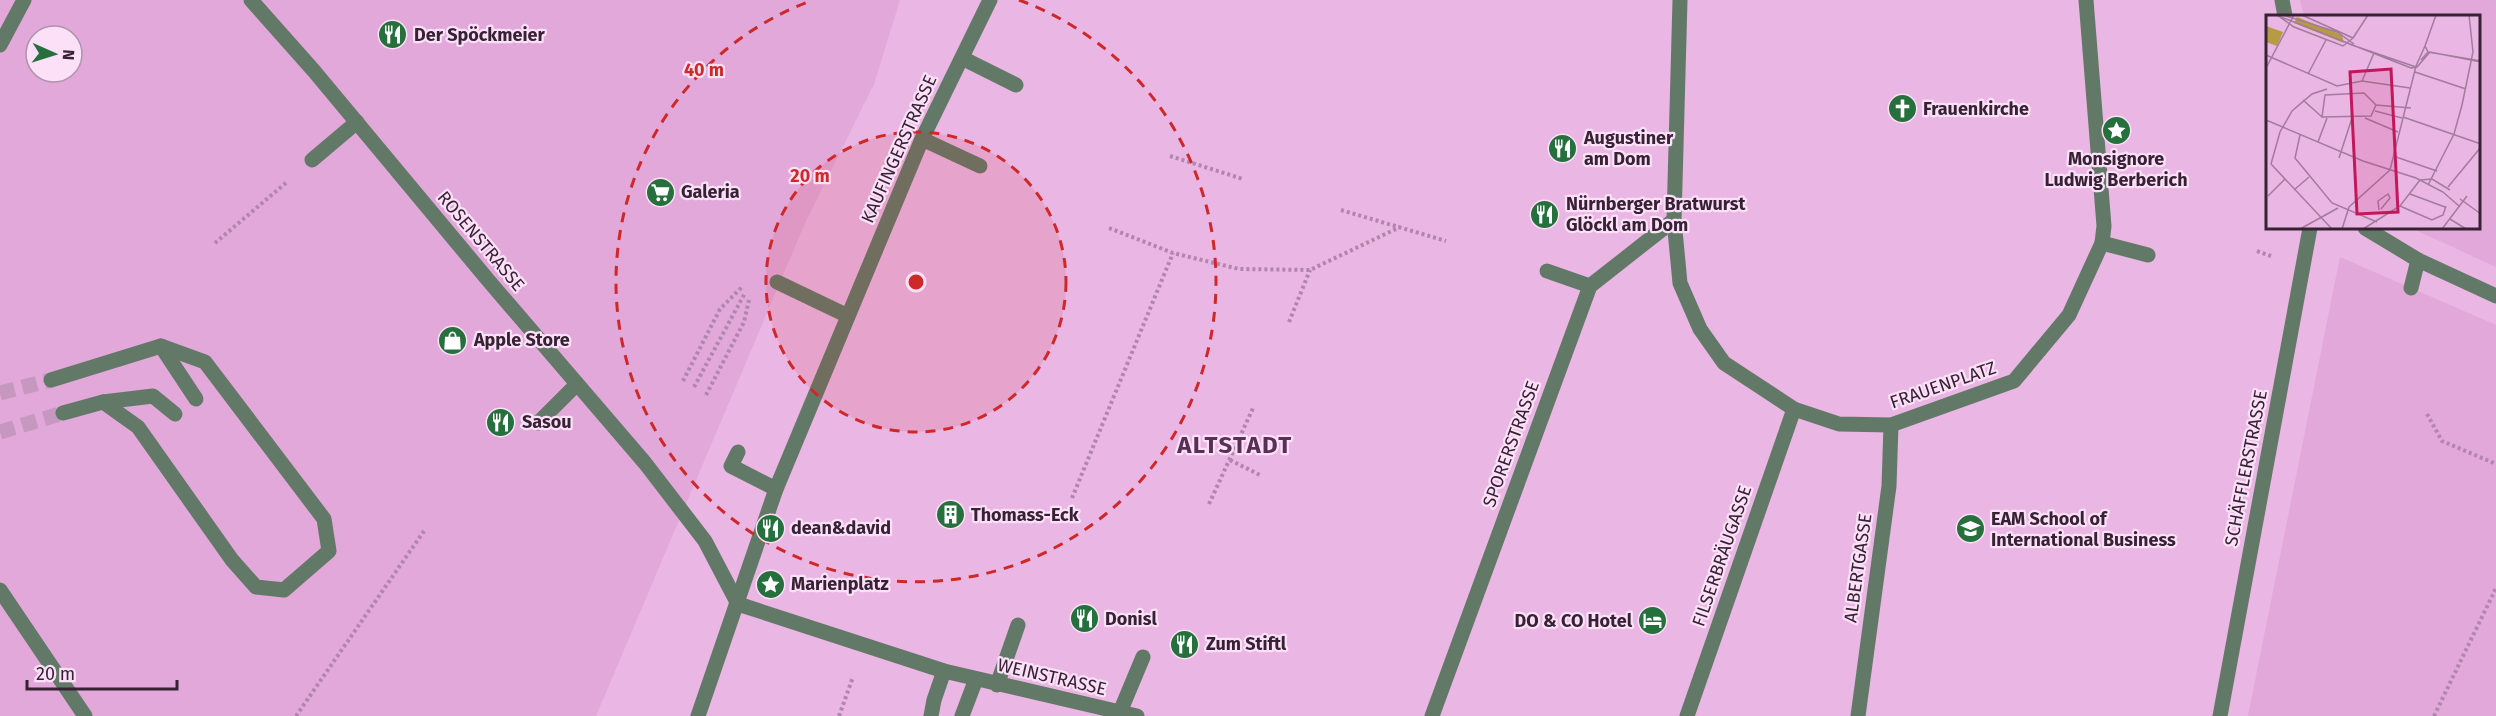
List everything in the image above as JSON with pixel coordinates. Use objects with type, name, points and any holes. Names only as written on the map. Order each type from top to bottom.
[{"type":"street","points":[[0,45],[24,0]]},
{"type":"street","name":"ROSENSTRASSE","points":[[251,0],[645,463],[705,541],[738,604]]},
{"type":"street","name":"KAUFINGERSTRASSE","points":[[738,604],[776,489],[848,316],[922,139],[990,0]]},
{"type":"street","name":"FRAUENPLATZ","points":[[1680,0],[1674,220],[1680,283],[1700,329],[1724,363],[1794,409],[1839,424],[1891,425],[2014,381],[2069,315],[2102,243],[2104,226],[2086,0]]},
{"type":"street","points":[[2282,0],[2285,15]]},
{"type":"street","points":[[962,58],[1016,85]]},
{"type":"street","points":[[312,160],[357,122]]},
{"type":"street","points":[[922,139],[980,166]]},
{"type":"street","points":[[1547,271],[1590,286],[1674,220]]},
{"type":"street","name":"SCHÄFFLERSTRASSE","points":[[2220,716],[2310,230]]},
{"type":"street","points":[[2369,230],[2418,260],[2496,296]]},
{"type":"street","points":[[2102,243],[2148,255]]},
{"type":"street","points":[[2411,288],[2418,260]]},
{"type":"street","points":[[777,282],[848,316]]},
{"type":"street","name":"SPORERSTRASSE","points":[[1432,716],[1590,286]]},
{"type":"street","points":[[161,346],[196,399]]},
{"type":"street","points":[[51,380],[161,346],[205,362],[324,519],[329,551],[284,590],[256,587],[232,560],[138,427],[103,402]]},
{"type":"street","points":[[538,423],[577,384]]},
{"type":"street","points":[[63,413],[103,402],[153,396],[175,414]]},
{"type":"street","name":"FILSERBRÄUGASSE","points":[[1687,716],[1794,409]]},
{"type":"street","name":"ALBERTGASSE","points":[[1858,716],[1889,486],[1891,425]]},
{"type":"street","points":[[738,452],[731,466],[776,489]]},
{"type":"street","points":[[1,592],[85,716]]},
{"type":"street","points":[[698,716],[738,604],[944,671],[976,679],[962,716]]},
{"type":"street","points":[[997,685],[1018,625]]},
{"type":"street","name":"WEINSTRASSE","points":[[1120,712],[1143,657]]},
{"type":"street","points":[[931,716],[944,671]]},
{"type":"street","name":"WEINSTRASSE","points":[[976,679],[1137,716]]},
{"type":"street","points":[[923,716],[934,700]]},
{"type":"path","points":[[1170,156],[1244,179]]},
{"type":"path","points":[[215,243],[312,160]]},
{"type":"path","points":[[1341,210],[1446,241]]},
{"type":"path","points":[[1109,228],[1173,253],[1239,269],[1310,270],[1400,227]]},
{"type":"path","points":[[1071,498],[1173,253]]},
{"type":"path","points":[[1289,322],[1310,270]]},
{"type":"path","points":[[683,381],[720,309],[750,279]]},
{"type":"path","points":[[694,387],[731,315]]},
{"type":"path","points":[[706,394],[744,322]]},
{"type":"path","points":[[1209,504],[1254,406]]},
{"type":"path","points":[[2427,414],[2442,441],[2496,465]]},
{"type":"path","points":[[1230,460],[1262,476]]},
{"type":"path","points":[[297,716],[424,531]]},
{"type":"path","points":[[2434,716],[2496,588]]},
{"type":"path","points":[[839,716],[865,645]]},
{"type":"shaded area","points":[[0,0],[900,0],[874,84],[806,221],[596,716],[0,716]]},
{"type":"shaded area","points":[[2300,0],[2496,0],[2496,267],[2415,230],[2481,230],[2481,15],[2304,15]]},
{"type":"shaded area","points":[[2340,257],[2496,325],[2496,716],[2248,716]]},
{"type":"tunnel","points":[[0,393],[51,380]]},
{"type":"tunnel","points":[[0,432],[63,413]]},
{"type":"place","name":"Der Spöckmeier","points":[[393,35]]},
{"type":"place","name":"Frauenkirche","points":[[1902,109]]},
{"type":"place","name":"Monsignore Ludwig Berberich","points":[[2116,130]]},
{"type":"place","name":"Augustiner am Dom","points":[[1563,148]]},
{"type":"place","name":"Galeria","points":[[660,192]]},
{"type":"place","name":"Nürnberger Bratwurst Glöckl am Dom","points":[[1545,214]]},
{"type":"place","name":"Apple Store","points":[[453,340]]},
{"type":"place","name":"Sasou","points":[[501,422]]},
{"type":"place","name":"Thomass-Eck","points":[[950,515]]},
{"type":"place","name":"dean&david","points":[[770,528]]},
{"type":"place","name":"EAM School of International Business","points":[[1970,529]]},
{"type":"place","name":"Marienplatz","points":[[770,584]]},
{"type":"place","name":"Donisl","points":[[1084,619]]},
{"type":"place","name":"DO & CO Hotel","points":[[1653,621]]},
{"type":"place","name":"Zum Stiftl","points":[[1185,644]]},
{"type":"district","name":"ALTSTADT","points":[[1235,445]]}]
